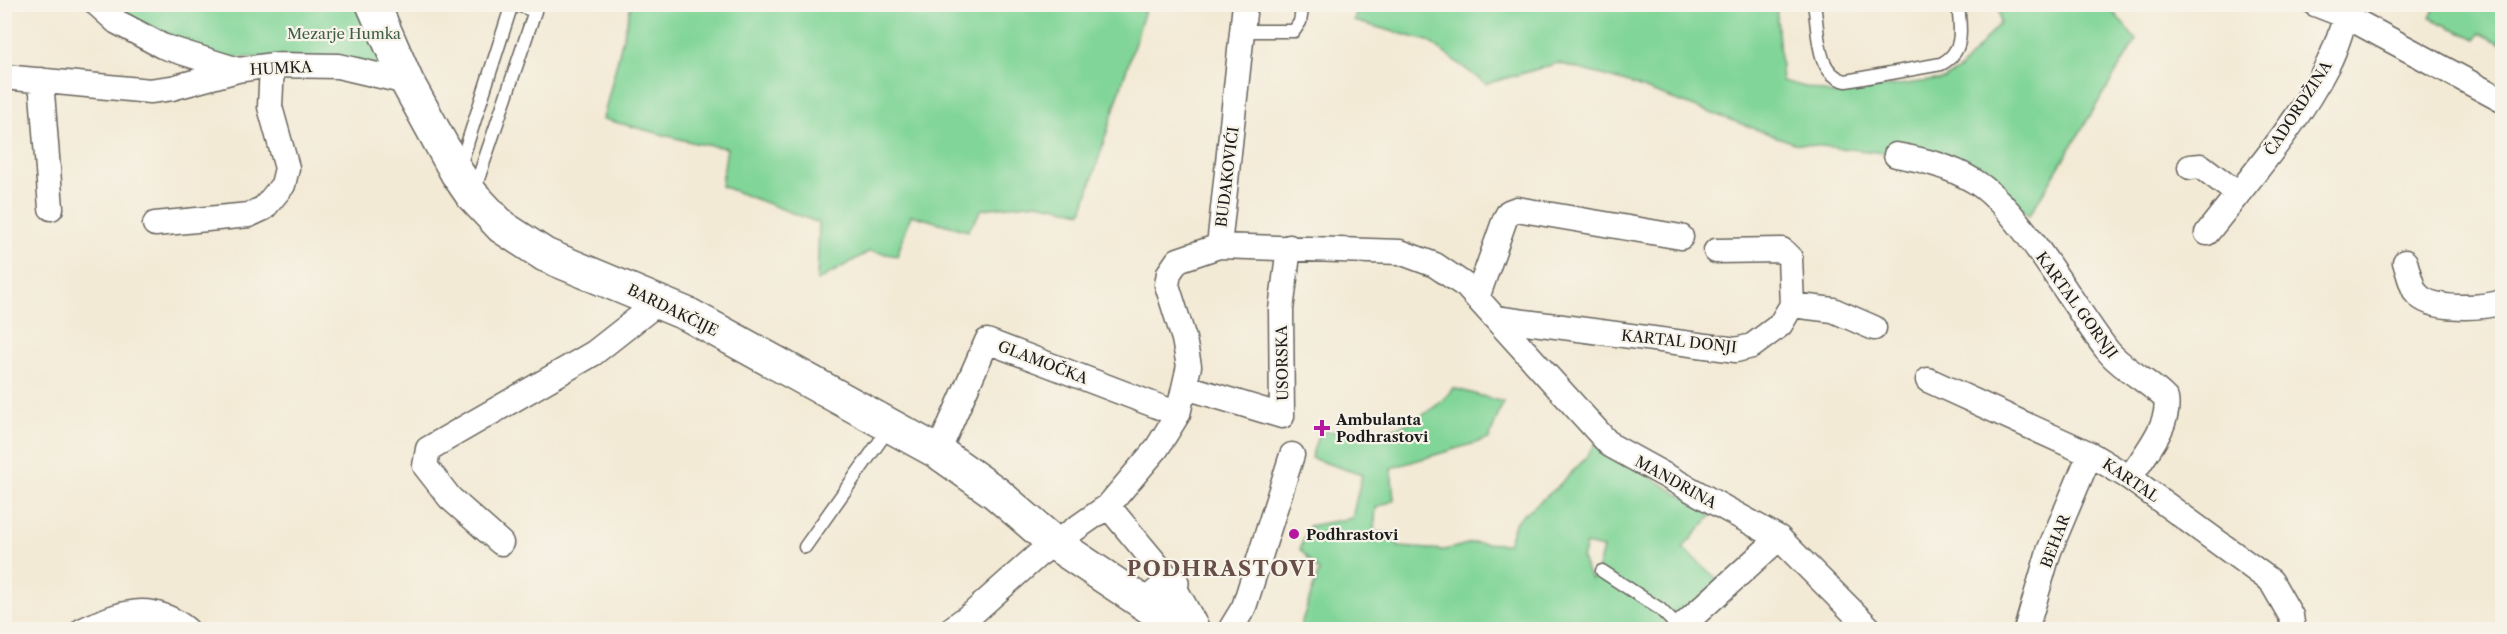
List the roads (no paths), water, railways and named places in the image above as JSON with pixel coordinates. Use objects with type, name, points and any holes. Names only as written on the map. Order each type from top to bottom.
[{"type":"street","name":"HUMKA","points":[[97,4],[117,22],[162,46],[238,70],[272,65],[338,66],[407,82]]},
{"type":"street","name":"BARDAKČIJE","points":[[374,4],[407,82],[465,184],[502,228],[545,255],[660,301],[938,452],[996,493],[1054,543],[1184,630]]},
{"type":"street","name":"BUDAKOVIĆI","points":[[1108,506],[1157,448],[1178,414],[1186,387],[1189,366],[1184,339],[1167,285],[1169,273],[1178,260],[1218,246],[1245,4]]},
{"type":"street","points":[[2315,4],[2348,10],[2502,100]]},
{"type":"street","name":"ČADORDŽINA","points":[[2207,233],[2259,168],[2328,65],[2348,10]]},
{"type":"street","points":[[155,224],[249,215],[264,208],[283,185],[287,168],[270,107],[272,65]]},
{"type":"street","points":[[4,77],[160,90],[238,70]]},
{"type":"street","points":[[41,80],[51,208]]},
{"type":"street","name":"KARTAL GORNJI","points":[[1896,155],[1934,162],[1976,182],[1996,198],[2023,231],[2109,352],[2131,373],[2156,389],[2166,399],[2168,410],[2163,423],[2130,478]]},
{"type":"street","points":[[2190,167],[2201,166],[2238,194]]},
{"type":"street","points":[[1477,298],[1505,219],[1509,212],[1517,209],[1681,237]]},
{"type":"street","points":[[1218,246],[1289,247],[1409,254],[1455,278],[1495,318]]},
{"type":"street","name":"USORSKA","points":[[1186,387],[1282,416],[1281,310],[1289,247]]},
{"type":"street","points":[[1716,251],[1782,250],[1790,258],[1792,305],[1833,310],[1874,328]]},
{"type":"street","points":[[2404,262],[2417,294],[2431,302],[2470,308],[2502,302]]},
{"type":"street","points":[[501,543],[439,486],[425,466],[428,448],[594,353],[660,301]]},
{"type":"street","name":"KARTAL DONJI","points":[[1495,318],[1736,350],[1752,346],[1780,325],[1792,305]]},
{"type":"street","name":"MANDRINA","points":[[1495,318],[1610,445],[1779,538],[1871,630]]},
{"type":"street","name":"GLAMOČKA","points":[[938,452],[987,341],[1178,414]]},
{"type":"street","name":"KARTAL","points":[[1928,380],[2090,454],[2130,478],[2271,581],[2291,616],[2293,630]]},
{"type":"street","name":"BEHAR","points":[[2026,630],[2049,551],[2090,454]]},
{"type":"street","points":[[1230,630],[1244,607],[1292,455]]},
{"type":"street","points":[[950,630],[1054,543],[1108,506],[1172,583],[1198,630]]},
{"type":"street","points":[[1678,629],[1779,538]]},
{"type":"street","points":[[1148,605],[1172,583]]},
{"type":"street","points":[[83,630],[123,612],[135,611],[168,617],[187,630]]},
{"type":"lane","points":[[513,4],[535,11],[465,184],[513,4]]},
{"type":"lane","points":[[1241,31],[1294,31],[1300,22],[1304,4]]},
{"type":"lane","points":[[1814,4],[1824,65],[1836,79],[1846,81],[1941,64],[1950,59],[1956,53],[1961,37],[1958,4]]},
{"type":"lane","points":[[805,547],[891,426]]},
{"type":"lane","points":[[1602,571],[1660,609],[1678,629]]},
{"type":"place","name":"Ambulanta Podhrastovi","points":[[1322,428]]},
{"type":"place","name":"Podhrastovi","points":[[1294,534]]},
{"type":"district","name":"PODHRASTOVI","points":[[1222,568]]},
{"type":"park label","name":"Mezarje Humka","points":[[344,33]]}]
